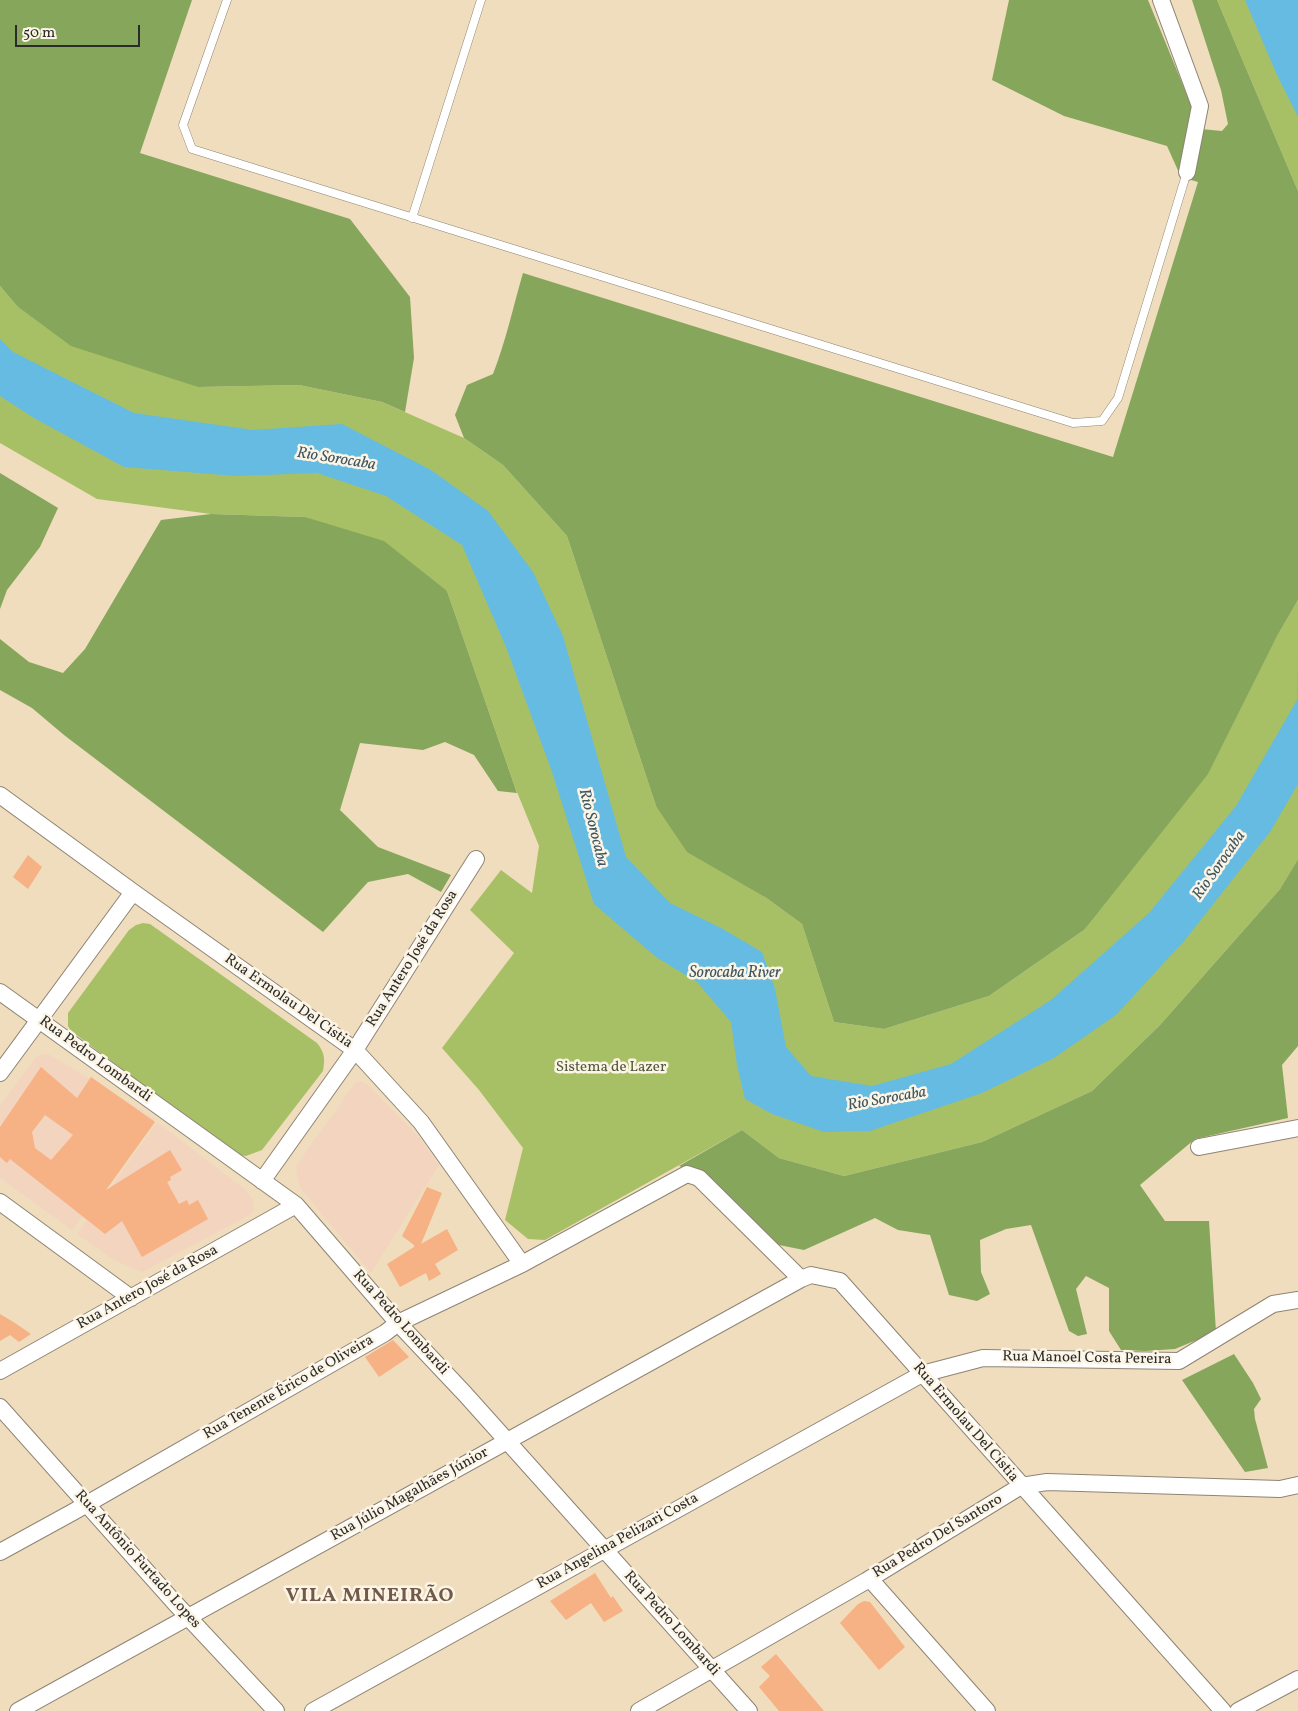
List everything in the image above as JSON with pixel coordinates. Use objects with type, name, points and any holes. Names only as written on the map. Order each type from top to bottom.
[{"type":"street","points":[[1161,0],[1200,106],[1186,172]]},
{"type":"street","name":"Rua Ermolau Del Cístia","points":[[0,795],[355,1050],[421,1122],[522,1264]]},
{"type":"street","name":"Rua Antero José da Rosa","points":[[262,1181],[355,1050],[476,859]]},
{"type":"street","points":[[0,1073],[133,892]]},
{"type":"street","name":"Rua Pedro Lombardi","points":[[0,992],[296,1205],[398,1323],[508,1442],[749,1711]]},
{"type":"street","points":[[1198,1146],[1298,1128]]},
{"type":"street","name":"Rua Tenente Érico de Oliveira","points":[[0,1552],[385,1333],[398,1323],[522,1264],[686,1174],[699,1178],[801,1279]]},
{"type":"street","points":[[0,1202],[131,1298]]},
{"type":"street","name":"Rua Antero José da Rosa","points":[[0,1371],[296,1205]]},
{"type":"street","name":"Rua Ermolau Del Cístia","points":[[801,1279],[812,1275],[819,1275],[840,1281],[1223,1711]]},
{"type":"street","name":"Rua Júlio Magalhães Júnior","points":[[18,1711],[801,1279]]},
{"type":"street","name":"Rua Manoel Costa Pereira","points":[[922,1374],[983,1358],[1179,1361],[1273,1304],[1298,1300]]},
{"type":"street","name":"Rua Angelina Pelizari Costa","points":[[313,1711],[922,1374]]},
{"type":"street","name":"Rua Antônio Furtado Lopes","points":[[0,1407],[188,1617],[276,1711]]},
{"type":"street","name":"Rua Pedro Del Santoro","points":[[639,1711],[870,1579],[1021,1486],[1047,1482],[1280,1489],[1298,1486]]},
{"type":"street","points":[[870,1579],[987,1711]]},
{"type":"street","points":[[1238,1711],[1298,1679]]},
{"type":"lane","points":[[227,0],[183,125],[192,149],[1074,422],[1102,421],[1118,398],[1186,172]]},
{"type":"lane","points":[[412,218],[481,0]]},
{"type":"shaded area","points":[[43,1054],[50,1055],[156,1119],[72,1230],[0,1178],[0,1106],[37,1056]]},
{"type":"shaded area","points":[[362,1081],[417,1135],[439,1165],[371,1273],[301,1189],[296,1166],[356,1082]]},
{"type":"shaded area","points":[[157,1122],[247,1191],[253,1200],[254,1208],[251,1214],[142,1272],[114,1260],[77,1234]]},
{"type":"green space","points":[[0,0],[192,0],[140,153],[350,219],[410,297],[414,358],[405,412],[382,402],[299,385],[198,387],[71,346],[17,306],[0,286]]},
{"type":"green space","points":[[1009,0],[1148,0],[1201,129],[1222,131],[1228,124],[1221,90],[1192,0],[1217,0],[1298,191],[1298,600],[1276,638],[1208,774],[1084,930],[989,996],[884,1029],[834,1022],[802,924],[765,897],[687,852],[656,806],[567,536],[503,465],[464,438],[455,415],[467,385],[493,374],[506,337],[523,273],[1113,457],[1198,182],[1181,177],[1167,146],[1064,116],[992,80]]},
{"type":"green space","points":[[1217,0],[1298,0],[1298,191]]},
{"type":"green space","name":"Sistema de Lazer","points":[[0,286],[17,306],[198,387],[299,385],[382,402],[464,438],[503,465],[567,536],[656,806],[765,897],[802,924],[834,1022],[884,1029],[989,996],[1084,930],[1276,638],[1298,600],[1298,859],[1280,889],[1160,1025],[1092,1091],[982,1142],[844,1176],[779,1158],[742,1130],[545,1240],[528,1239],[505,1220],[523,1148],[479,1090],[442,1048],[514,953],[470,910],[501,870],[532,893],[539,846],[515,787],[447,591],[305,517],[211,514],[97,499],[0,443]]},
{"type":"green space","points":[[0,473],[58,508],[40,547],[7,590],[0,609]]},
{"type":"green space","points":[[211,514],[305,517],[384,541],[447,591],[517,793],[498,791],[474,755],[445,742],[423,750],[360,743],[340,810],[378,847],[451,875],[441,892],[408,874],[368,882],[323,932],[64,735],[32,708],[0,690],[0,639],[29,662],[63,673],[85,649],[161,520]]},
{"type":"green space","points":[[1298,859],[1298,1046],[1282,1065],[1288,1118],[1195,1139],[1140,1185],[1165,1221],[1209,1221],[1216,1332],[1175,1349],[1121,1350],[1109,1331],[1109,1288],[1086,1276],[1076,1289],[1087,1334],[1078,1336],[1069,1331],[1031,1225],[1006,1229],[980,1240],[981,1272],[990,1294],[977,1301],[949,1295],[930,1235],[898,1230],[875,1218],[804,1250],[774,1244],[699,1173],[679,1166],[742,1130],[779,1158],[844,1176],[982,1142],[1092,1091],[1160,1025],[1280,889]]},
{"type":"green space","points":[[143,923],[150,924],[317,1043],[322,1050],[324,1060],[323,1071],[262,1150],[246,1156],[237,1155],[71,1031],[68,1026],[68,1013],[129,930]]},
{"type":"green space","points":[[1234,1354],[1261,1399],[1254,1409],[1255,1419],[1268,1468],[1245,1472],[1182,1380]]},
{"type":"water","points":[[1245,0],[1298,0],[1298,117],[1277,75]]},
{"type":"water","name":"Sorocaba River","points":[[0,339],[13,352],[134,413],[253,430],[342,424],[431,470],[488,511],[533,572],[563,636],[626,857],[670,903],[721,928],[762,952],[775,989],[786,1047],[811,1076],[872,1086],[951,1064],[1051,1000],[1149,913],[1236,806],[1297,700],[1298,649],[1298,784],[1270,832],[1185,940],[1116,1015],[1054,1058],[982,1093],[870,1131],[824,1132],[772,1114],[745,1099],[737,1065],[731,1022],[697,982],[656,957],[594,904],[551,769],[506,647],[462,545],[386,496],[317,473],[236,476],[124,467],[34,418],[0,396]]},
{"type":"building","points":[[28,855],[42,867],[28,889],[13,877]]},
{"type":"building","points":[[41,1067],[77,1098],[91,1077],[155,1122],[106,1190],[170,1150],[182,1170],[170,1177],[171,1180],[167,1182],[179,1204],[187,1200],[189,1205],[198,1200],[208,1219],[142,1257],[122,1221],[105,1234],[10,1159],[7,1163],[0,1157],[0,1127]],"holes":[[[45,1115],[73,1135],[51,1160],[35,1148],[32,1132]]]},
{"type":"building","points":[[427,1187],[442,1193],[421,1244],[447,1229],[458,1250],[435,1264],[441,1274],[429,1281],[426,1273],[400,1287],[387,1264],[414,1247],[402,1236]]},
{"type":"building","points":[[0,1314],[31,1334],[19,1342],[10,1335],[0,1341]]},
{"type":"building","points":[[393,1340],[409,1357],[379,1377],[365,1357]]},
{"type":"building","points":[[595,1573],[611,1598],[613,1596],[623,1611],[604,1622],[591,1603],[566,1620],[550,1601]]},
{"type":"building","points":[[864,1601],[870,1602],[905,1647],[879,1670],[840,1623],[858,1604]]},
{"type":"building","points":[[776,1654],[824,1711],[779,1711],[759,1687],[770,1676],[761,1667]]},
{"type":"district","name":"VILA MINEIRÃO","points":[[370,1597]]},
{"type":"water label","name":"Rio Sorocaba","points":[[336,460]]},
{"type":"water label","name":"Rio Sorocaba","points":[[592,828]]},
{"type":"water label","name":"Rio Sorocaba","points":[[1220,866]]},
{"type":"water label","name":"Rio Sorocaba","points":[[887,1100]]}]
